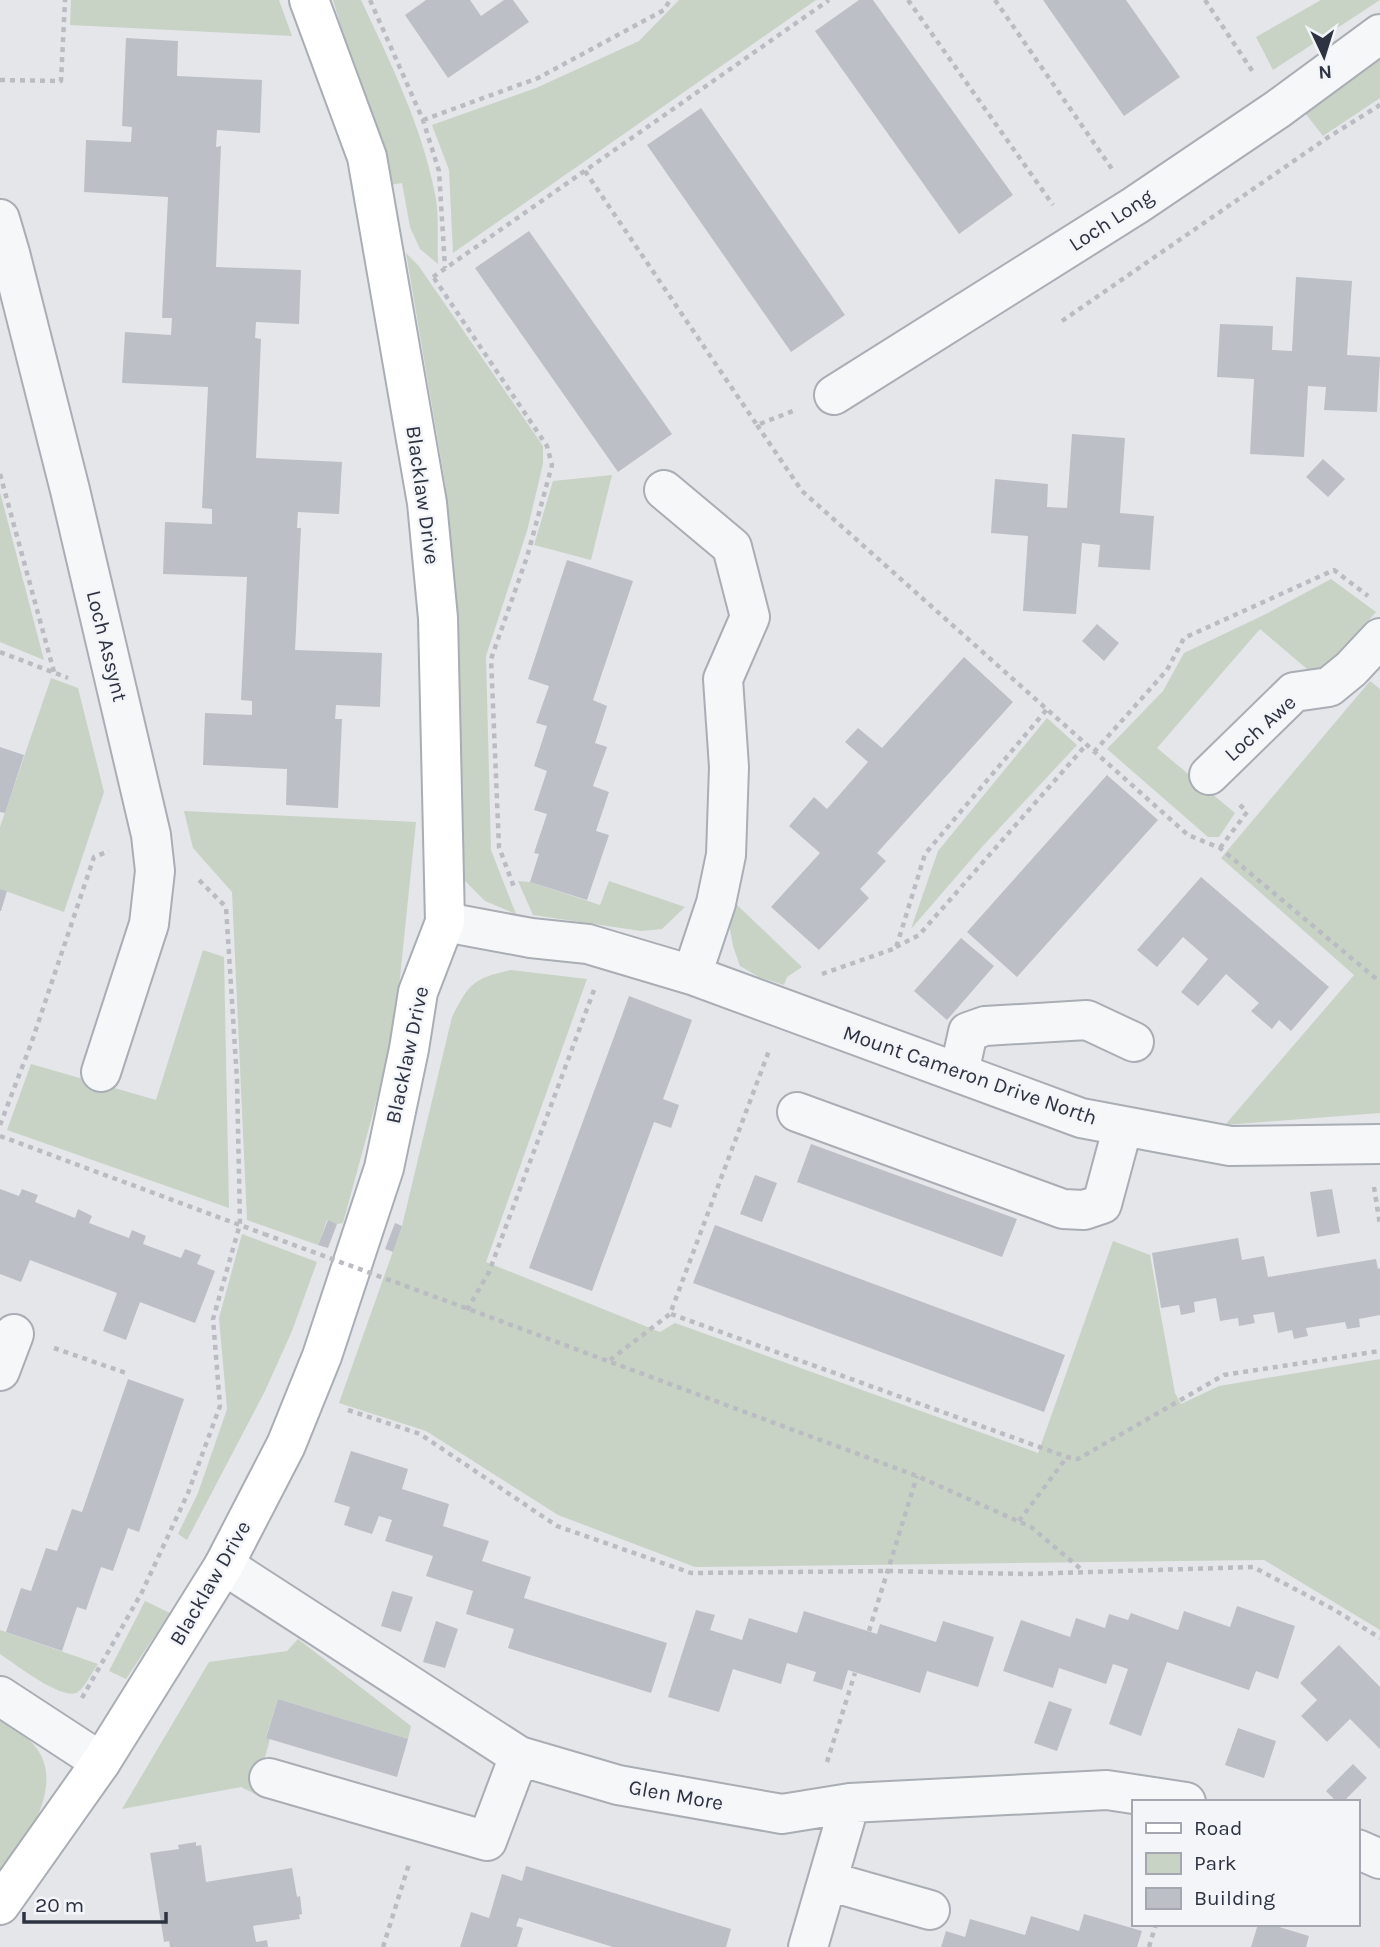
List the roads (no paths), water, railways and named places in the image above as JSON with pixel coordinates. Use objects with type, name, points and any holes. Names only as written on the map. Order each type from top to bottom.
[{"type":"street","name":"Blacklaw Drive","points":[[0,1905],[101,1762],[224,1565],[286,1445],[307,1396],[384,1168],[418,992],[445,922],[438,618],[427,503],[367,158],[309,0]]},
{"type":"street","name":"Loch Long","points":[[834,395],[1136,205],[1278,109],[1380,34]]},
{"type":"street","name":"Loch Assynt","points":[[4,242],[116,683],[151,835],[155,871],[149,924],[101,1072]]},
{"type":"street","points":[[664,490],[732,547],[750,617],[723,678],[729,767],[726,855],[716,903],[692,975]]},
{"type":"street","name":"Loch Awe","points":[[1209,775],[1294,692],[1329,687],[1351,669],[1380,638]]},
{"type":"street","name":"Mount Cameron Drive North","points":[[445,922],[531,938],[589,944],[692,975],[1081,1118],[1230,1146],[1380,1144]]},
{"type":"street","points":[[959,1073],[968,1032],[985,1026],[1087,1020],[1134,1042]]},
{"type":"street","points":[[797,1112],[1063,1209],[1084,1210],[1102,1204],[1123,1126]]},
{"type":"street","points":[[0,1371],[14,1334]]},
{"type":"street","name":"Glen More","points":[[224,1565],[519,1756],[618,1785],[782,1814],[850,1803],[1107,1790],[1173,1800]]},
{"type":"street","points":[[0,1696],[101,1762]]},
{"type":"street","points":[[270,1778],[487,1841],[519,1756]]},
{"type":"street","points":[[808,1947],[850,1803]]},
{"type":"street","points":[[1359,1850],[1380,1859]]},
{"type":"street","points":[[828,1881],[930,1910]]}]
